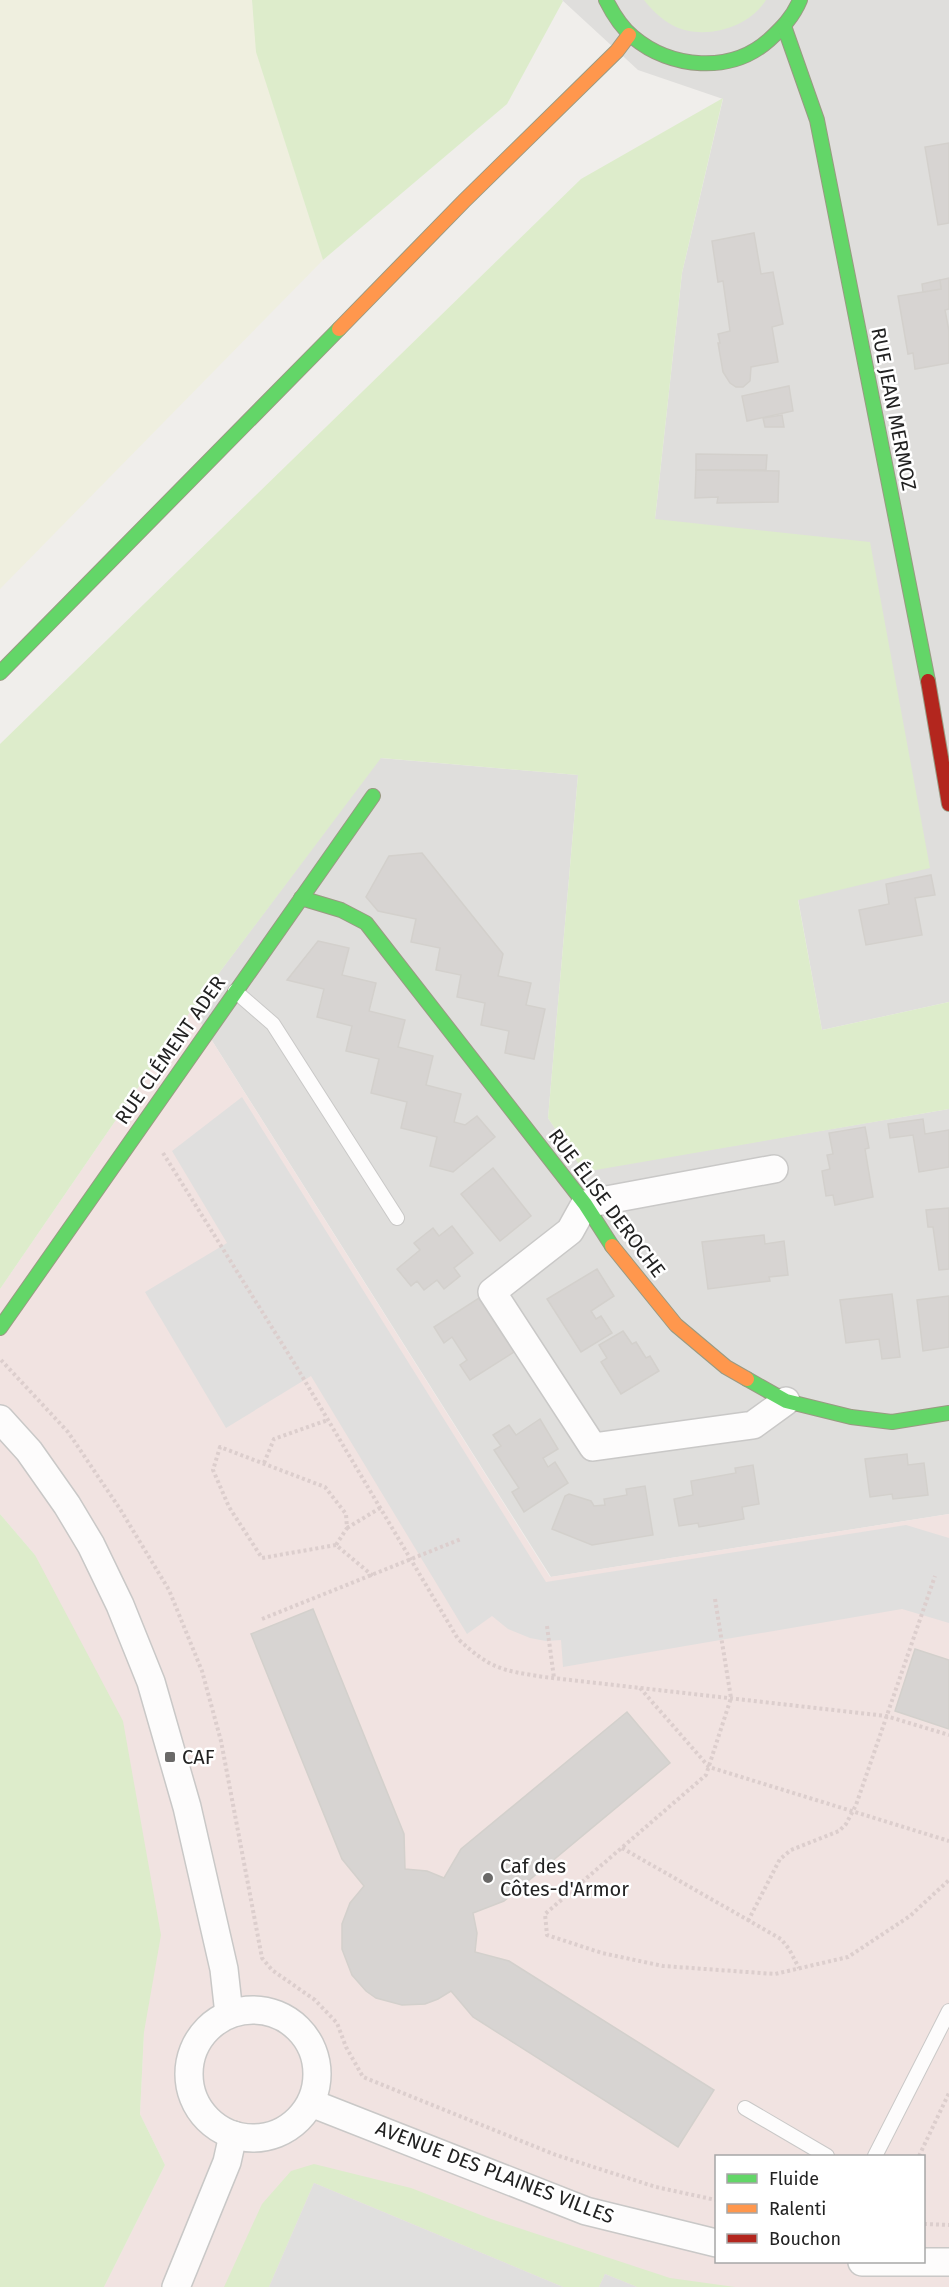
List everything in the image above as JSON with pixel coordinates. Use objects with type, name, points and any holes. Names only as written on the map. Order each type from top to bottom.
[{"type":"street","points":[[606,0],[610,10],[629,35],[658,54],[691,64],[725,62],[758,49],[784,26],[800,0]]},
{"type":"street","name":"RUE JEAN MERMOZ","points":[[784,26],[816,120],[941,711],[949,804]]},
{"type":"street","points":[[0,673],[455,210],[617,51],[629,35]]},
{"type":"street","name":"RUE CLÉMENT ADER","points":[[0,1328],[373,796]]},
{"type":"street","name":"RUE ÉLISE DEROCHE","points":[[301,898],[341,910],[366,923],[585,1204],[606,1238],[676,1325],[726,1368],[786,1401],[851,1417],[892,1422],[949,1413]]},
{"type":"street","points":[[774,1169],[585,1204],[570,1231],[492,1292],[593,1447],[753,1425],[786,1401]]},
{"type":"street","points":[[0,1419],[29,1451],[67,1505],[91,1545],[120,1605],[152,1682],[186,1807],[224,1969],[229,2014]]},
{"type":"street","points":[[251,2009],[273,2012],[293,2023],[308,2039],[316,2060],[318,2082],[311,2103],[300,2118],[286,2129],[269,2136],[251,2138],[233,2135],[213,2124],[198,2108],[190,2087],[189,2064],[196,2043],[210,2025],[229,2014],[251,2009]]},
{"type":"street","name":"AVENUE DES PLAINES VILLES","points":[[311,2103],[586,2211],[715,2243]]},
{"type":"street","points":[[176,2287],[227,2162],[233,2135]]},
{"type":"street","points":[[871,2270],[949,2262]]},
{"type":"lane","points":[[235,991],[273,1024],[397,1218]]},
{"type":"lane","points":[[875,2155],[949,2011]]},
{"type":"lane","points":[[745,2108],[824,2155]]},
{"type":"path","points":[[144,1121],[328,1420],[458,1639],[480,1659],[502,1671],[886,1716],[949,1735]]},
{"type":"path","points":[[0,1360],[68,1432],[120,1509],[169,1590],[202,1671],[221,1741],[262,1958],[272,1970],[315,2000],[336,2022],[346,2047],[363,2077],[556,2155],[656,2187],[715,2200]]},
{"type":"path","points":[[264,1462],[274,1438],[328,1420]]},
{"type":"path","points":[[347,1528],[346,1514],[325,1487],[220,1447],[213,1470],[229,1507],[262,1558],[336,1545],[347,1528],[380,1508]]},
{"type":"path","points":[[262,1619],[461,1539]]},
{"type":"path","points":[[336,1545],[373,1576]]},
{"type":"path","points":[[748,1921],[780,1859],[790,1850],[839,1831],[846,1824],[856,1805],[934,1576]]},
{"type":"path","points":[[715,1599],[731,1698],[706,1775],[545,1914],[547,1935],[602,1953],[663,1966],[775,1974],[848,1957],[910,1916],[949,1881]]},
{"type":"path","points":[[548,1626],[554,1678]]},
{"type":"path","points":[[640,1688],[709,1767],[949,1841]]},
{"type":"path","points":[[622,1848],[781,1939],[799,1968]]},
{"type":"path","points":[[920,2155],[949,2093]]},
{"type":"path","points":[[925,2224],[949,2225]]},
{"type":"shaded area","points":[[562,0],[949,0],[949,1002],[822,1030],[798,899],[655,519],[682,273],[723,99],[638,70]]},
{"type":"shaded area","points":[[380,758],[578,775],[548,1118],[584,1171],[949,1109],[949,1514],[551,1577],[192,1009]]},
{"type":"shaded area","points":[[192,1009],[550,1577],[949,1514],[949,2287],[104,2287],[165,2165],[140,2114],[144,2032],[35,1555],[0,1514],[0,1289]]},
{"type":"shaded area","points":[[242,1097],[546,1582],[906,1525],[949,1538],[949,1623],[902,1609],[563,1667],[561,1640],[546,1641],[530,1638],[508,1629],[492,1616],[467,1634],[311,1376],[226,1428],[145,1292],[227,1243],[172,1151]]},
{"type":"shaded area","points":[[314,2183],[563,2287],[269,2287]]},
{"type":"shaded area","points":[[605,2274],[637,2287],[599,2287]]},
{"type":"green space","points":[[0,0],[252,0],[257,52],[323,260],[0,589]]},
{"type":"green space","points":[[252,0],[563,1],[507,104],[323,260],[256,52]]},
{"type":"green space","points":[[644,0],[766,0],[758,10],[736,25],[710,32],[697,32],[684,30],[668,23]]},
{"type":"green space","points":[[723,98],[682,273],[655,519],[870,542],[930,868],[798,900],[822,1030],[949,1002],[949,1109],[584,1172],[548,1118],[578,775],[381,758],[192,1009],[0,1289],[0,744],[581,179]]},
{"type":"green space","points":[[0,1514],[35,1555],[123,1721],[161,1935],[144,2032],[140,2114],[165,2165],[104,2287],[0,2287]]},
{"type":"green space","points":[[314,2164],[411,2188],[491,2219],[670,2278],[735,2287],[637,2287],[605,2274],[599,2287],[563,2287],[314,2183],[269,2287],[224,2287],[262,2204],[291,2171]]},
{"type":"building","points":[[949,143],[949,223],[938,225],[925,147]]},
{"type":"building","points":[[754,233],[761,274],[773,272],[783,324],[772,327],[778,362],[751,367],[750,381],[743,387],[736,387],[730,383],[723,372],[718,343],[720,343],[718,334],[730,331],[723,281],[718,282],[712,241]]},
{"type":"building","points":[[949,278],[949,309],[945,310],[949,331],[949,363],[915,369],[913,353],[908,354],[898,296],[941,289],[940,280]]},
{"type":"building","points":[[940,280],[941,289],[923,292],[922,284]]},
{"type":"building","points":[[789,386],[793,411],[747,421],[742,396]]},
{"type":"building","points":[[782,415],[784,427],[765,427],[763,418]]},
{"type":"building","points":[[696,454],[767,455],[766,470],[696,470]]},
{"type":"building","points":[[696,470],[779,471],[778,502],[717,503],[718,497],[695,498]]},
{"type":"building","points":[[422,853],[503,954],[498,976],[531,983],[526,1005],[545,1009],[534,1059],[505,1053],[509,1031],[481,1025],[485,1003],[457,997],[461,975],[436,970],[440,948],[411,942],[416,919],[378,911],[366,897],[389,856]]},
{"type":"building","points":[[931,875],[935,895],[915,898],[922,935],[866,945],[859,910],[889,904],[886,884]]},
{"type":"building","points":[[318,941],[349,948],[342,975],[376,983],[369,1011],[405,1020],[398,1047],[433,1056],[426,1085],[461,1094],[454,1122],[465,1125],[477,1116],[495,1137],[453,1172],[430,1166],[437,1137],[401,1128],[407,1102],[371,1093],[379,1059],[346,1051],[352,1026],[317,1017],[324,989],[287,980]]},
{"type":"building","points":[[923,1119],[925,1134],[949,1130],[949,1167],[919,1172],[913,1135],[890,1138],[888,1124]]},
{"type":"building","points":[[865,1127],[869,1148],[865,1149],[873,1197],[835,1205],[833,1195],[826,1196],[822,1171],[830,1169],[827,1155],[833,1154],[829,1133]]},
{"type":"building","points":[[493,1168],[531,1216],[500,1241],[461,1194]]},
{"type":"building","points":[[949,1208],[949,1269],[939,1270],[933,1227],[928,1227],[926,1210]]},
{"type":"building","points":[[452,1226],[473,1253],[454,1268],[460,1276],[444,1289],[437,1280],[424,1290],[417,1281],[411,1286],[397,1269],[420,1250],[414,1243],[433,1228],[439,1236]]},
{"type":"building","points":[[764,1235],[765,1244],[784,1241],[788,1275],[769,1277],[770,1281],[708,1289],[702,1242]]},
{"type":"building","points":[[597,1269],[614,1296],[591,1311],[596,1319],[601,1316],[612,1333],[581,1352],[547,1299]]},
{"type":"building","points":[[892,1294],[900,1357],[882,1359],[879,1339],[846,1343],[840,1300]]},
{"type":"building","points":[[949,1296],[949,1347],[923,1351],[917,1300]]},
{"type":"building","points":[[479,1298],[514,1352],[470,1380],[460,1365],[467,1360],[452,1337],[444,1343],[434,1327]]},
{"type":"building","points":[[623,1331],[632,1344],[636,1342],[646,1358],[650,1356],[659,1371],[621,1394],[601,1362],[607,1358],[599,1345]]},
{"type":"building","points":[[540,1419],[558,1449],[543,1458],[548,1467],[555,1462],[568,1483],[524,1512],[512,1492],[519,1488],[494,1450],[501,1446],[493,1435],[509,1425],[516,1435]]},
{"type":"building","points":[[907,1454],[908,1465],[924,1463],[928,1495],[893,1499],[892,1494],[870,1497],[865,1459]]},
{"type":"building","points":[[753,1465],[759,1504],[742,1507],[744,1519],[699,1527],[698,1523],[679,1526],[674,1499],[693,1495],[691,1481],[736,1473],[735,1468]]},
{"type":"building","points":[[645,1486],[653,1535],[592,1545],[552,1529],[565,1496],[569,1494],[591,1501],[594,1506],[605,1505],[604,1499],[627,1495],[626,1489]]},
{"type":"building","name":"Caf des Côtes-d'Armor","points":[[313,1609],[404,1834],[405,1869],[427,1871],[444,1878],[461,1849],[627,1712],[670,1763],[504,1901],[473,1913],[477,1933],[475,1952],[509,1961],[714,2090],[678,2147],[473,2017],[451,1991],[425,2004],[402,2005],[376,1998],[366,1991],[352,1975],[342,1949],[342,1924],[350,1903],[364,1886],[342,1859],[251,1634]]},
{"type":"building","points":[[915,1649],[949,1660],[949,1729],[895,1711]]},
{"type":"traffic: fast","points":[[606,0],[625,29],[648,48],[665,56],[701,63],[737,58],[754,51],[783,27],[800,0]]},
{"type":"traffic: fast","points":[[784,26],[817,120],[928,681]]},
{"type":"traffic: fast","points":[[0,673],[339,329]]},
{"type":"traffic: fast","points":[[0,1328],[373,796]]},
{"type":"traffic: fast","points":[[301,898],[341,910],[366,923],[585,1204],[612,1246]]},
{"type":"traffic: fast","points":[[747,1379],[786,1401],[851,1417],[892,1422],[949,1413]]},
{"type":"traffic: slow","points":[[339,329],[464,201],[617,51],[629,35]]},
{"type":"traffic: slow","points":[[612,1246],[676,1325],[726,1367],[747,1379]]},
{"type":"traffic: jam","points":[[928,681],[949,804]]},
{"type":"place","name":"CAF","points":[[170,1757]]},
{"type":"place","name":"Caf des Côtes-d'Armor","points":[[488,1878]]}]
